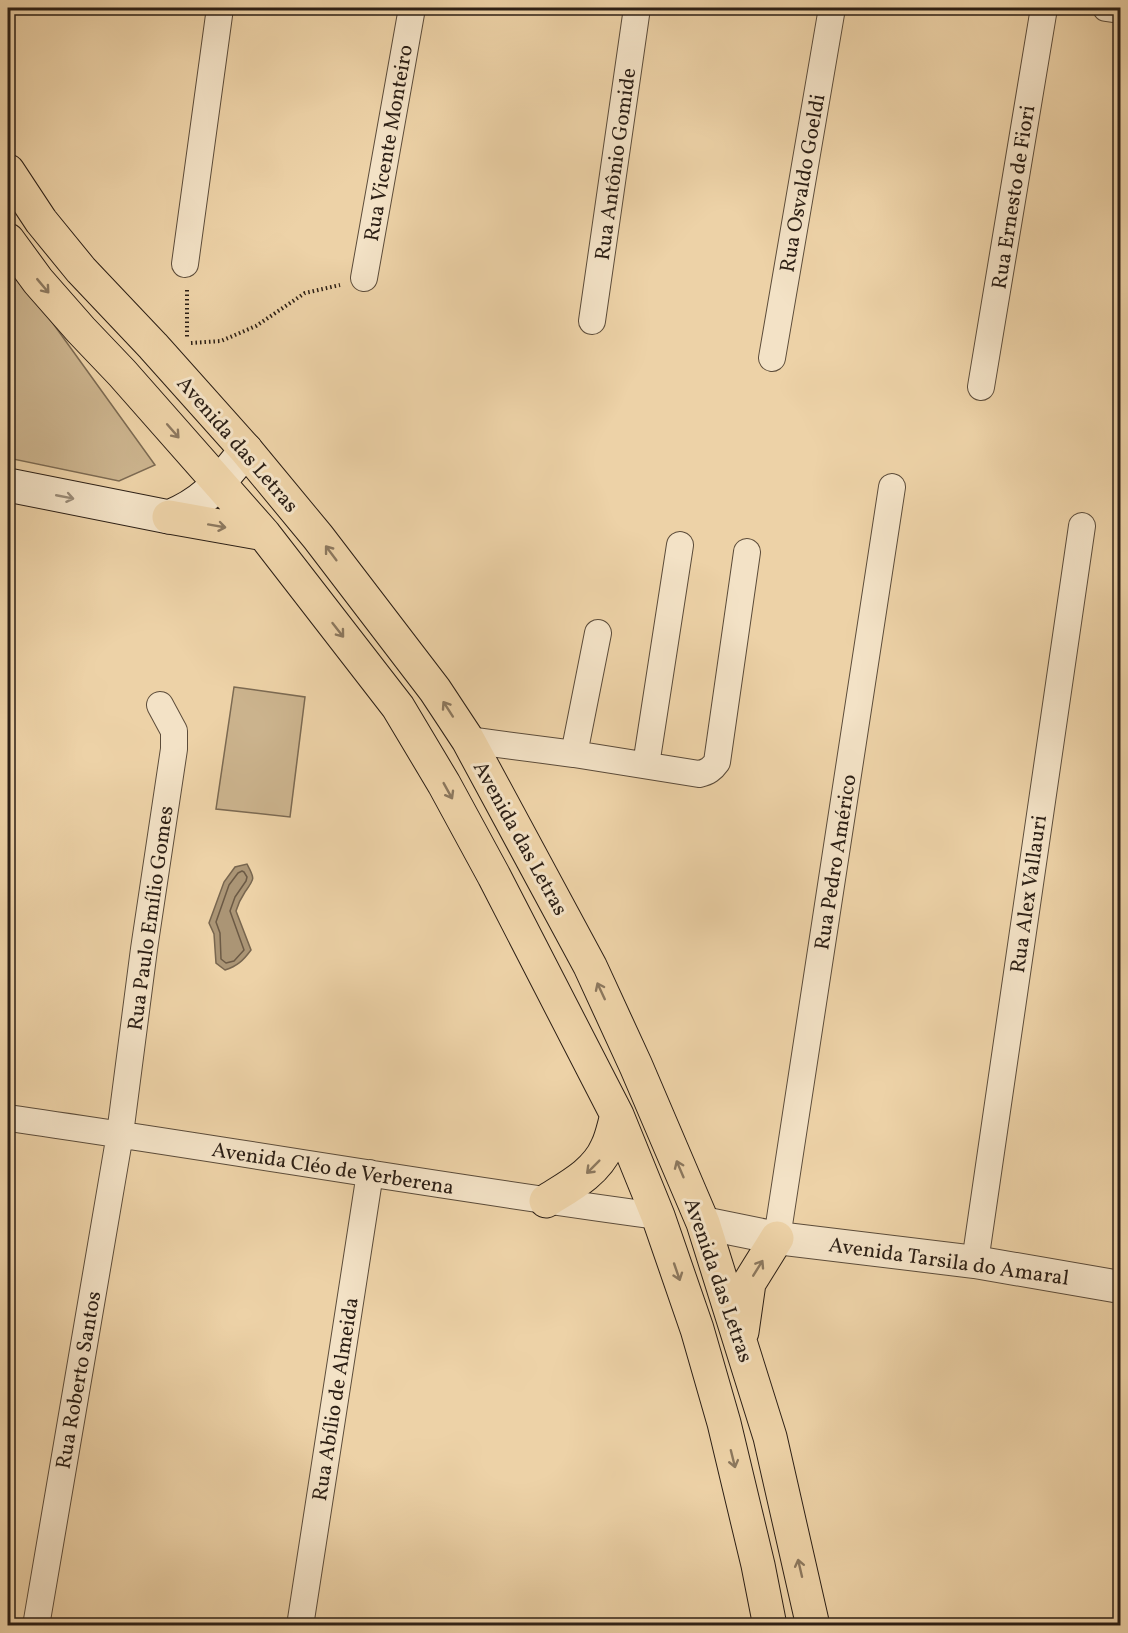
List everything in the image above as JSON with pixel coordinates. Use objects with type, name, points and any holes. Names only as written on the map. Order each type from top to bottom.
[{"type":"main road","name":"Avenida das Letras","points":[[8,171],[41,221],[81,270],[246,450],[318,537],[435,690],[468,740],[590,966],[636,1066],[703,1223],[770,1437],[813,1625]]},
{"type":"main road","name":"Avenida das Letras","points":[[8,240],[38,281],[264,534],[398,707],[444,784],[617,1115],[658,1216],[697,1329],[724,1423],[770,1626]]},
{"type":"main road","points":[[169,517],[199,501],[219,484],[246,450]]},
{"type":"main road","points":[[8,485],[264,534]]},
{"type":"main road","points":[[598,1078],[589,1047],[595,1037],[601,1034],[613,1038],[636,1066]]},
{"type":"main road","points":[[546,1201],[582,1178],[600,1159],[608,1146],[617,1115]]},
{"type":"main road","points":[[741,1343],[749,1284],[777,1238]]},
{"type":"street","points":[[185,264],[220,8]]},
{"type":"street","name":"Rua Vicente Monteiro","points":[[364,278],[412,8]]},
{"type":"street","name":"Rua Antônio Gomide","points":[[592,321],[637,8]]},
{"type":"street","name":"Rua Osvaldo Goeldi","points":[[772,358],[832,8]]},
{"type":"street","name":"Rua Ernesto de Fiori","points":[[981,387],[1044,8]]},
{"type":"street","points":[[1106,8],[1120,10]]},
{"type":"street","name":"Rua Pedro Américo","points":[[777,1238],[892,487]]},
{"type":"street","name":"Rua Alex Vallauri","points":[[975,1262],[1082,525]]},
{"type":"street","points":[[646,765],[680,545]]},
{"type":"street","points":[[468,740],[699,774],[713,768],[717,762],[747,552]]},
{"type":"street","points":[[574,754],[598,633]]},
{"type":"street","name":"Rua Paulo Emílio Gomes","points":[[120,1134],[144,949],[174,749],[174,730],[160,705]]},
{"type":"street","name":"Avenida Cléo de Verberena","points":[[8,1118],[546,1201],[658,1216]]},
{"type":"street","name":"Rua Roberto Santos","points":[[36,1626],[120,1134]]},
{"type":"street","name":"Rua Abílio de Almeida","points":[[300,1626],[369,1173]]},
{"type":"street","name":"Avenida Tarsila do Amaral","points":[[703,1223],[777,1238],[975,1262],[1120,1287]]},
{"type":"path","points":[[185,264],[188,307],[187,344],[221,341],[256,326],[305,293],[364,278]]},
{"type":"shaded area","points":[[8,261],[155,465],[119,481],[8,458]]},
{"type":"shaded area","points":[[234,687],[305,697],[290,817],[216,809]]},
{"type":"water","points":[[247,864],[253,878],[236,911],[251,950],[240,963],[225,970],[216,963],[214,934],[209,923],[224,882],[235,867]]}]
